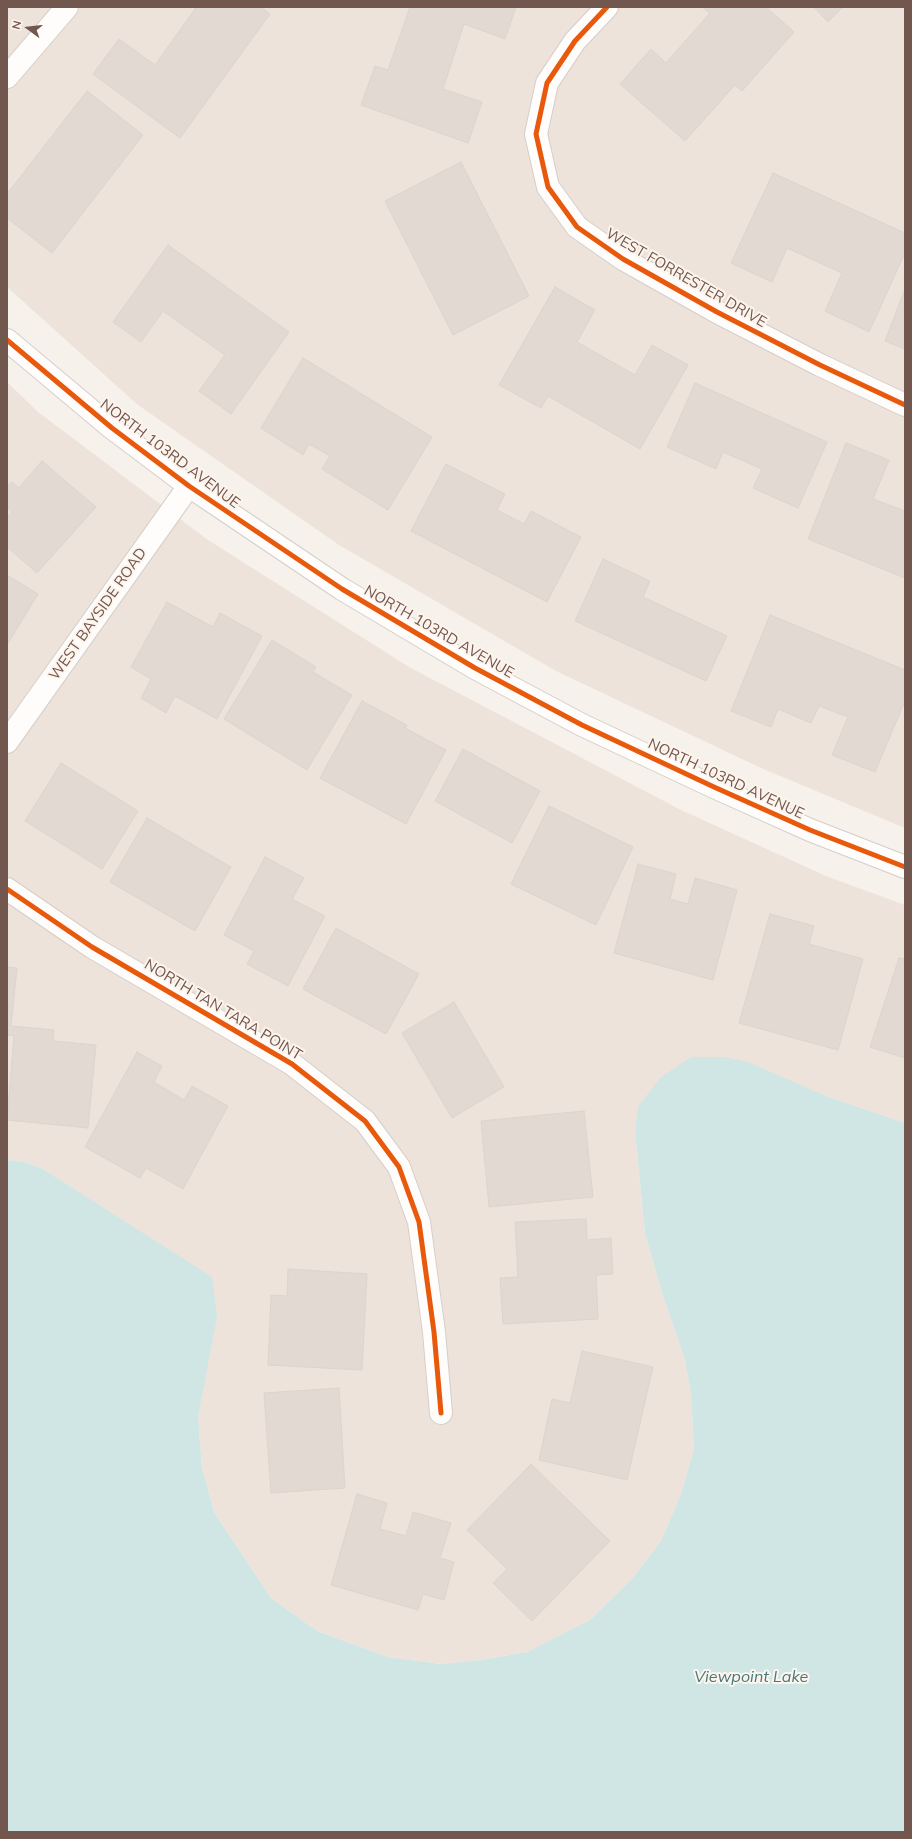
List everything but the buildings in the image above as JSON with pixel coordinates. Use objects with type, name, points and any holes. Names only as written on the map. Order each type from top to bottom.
[{"type":"street","points":[[7,77],[67,7]]},
{"type":"street","name":"WEST FORRESTER DRIVE","points":[[607,7],[575,41],[547,83],[536,134],[548,187],[577,227],[623,259],[717,312],[820,365],[905,405]]},
{"type":"street","name":"NORTH 103RD AVENUE","points":[[7,340],[112,428],[189,486],[342,589],[475,668],[582,725],[714,787],[810,830],[905,867]]},
{"type":"street","name":"WEST BAYSIDE ROAD","points":[[7,742],[189,486]]},
{"type":"street","name":"NORTH TAN TARA POINT","points":[[7,889],[92,947],[292,1064],[365,1121],[399,1167],[418,1222],[434,1332],[441,1413]]},
{"type":"shaded area","points":[[7,7],[905,7],[905,828],[761,768],[556,671],[339,545],[138,405],[7,287]]},
{"type":"shaded area","points":[[7,382],[38,412],[208,540],[409,667],[681,810],[826,876],[905,905],[905,1123],[826,1096],[635,1131],[645,1234],[663,1296],[685,1360],[691,1394],[694,1449],[681,1494],[661,1541],[632,1579],[590,1620],[527,1652],[481,1660],[441,1664],[388,1657],[317,1631],[271,1598],[214,1512],[202,1468],[198,1417],[205,1374],[212,1278],[43,1169],[25,1162],[7,1160]]},
{"type":"water","name":"Viewpoint Lake","points":[[691,1057],[724,1057],[748,1062],[826,1096],[905,1123],[905,1832],[7,1832],[7,1160],[25,1162],[43,1169],[212,1277],[217,1317],[198,1417],[202,1468],[214,1512],[271,1598],[317,1631],[388,1657],[441,1664],[481,1660],[527,1652],[590,1620],[632,1579],[661,1541],[681,1494],[694,1449],[691,1394],[685,1360],[663,1296],[645,1234],[635,1131],[638,1107],[660,1078]]},
{"type":"cycle path","points":[[607,7],[575,41],[547,83],[536,134],[548,187],[577,227],[623,259],[717,312],[820,365],[905,405]]},
{"type":"cycle path","points":[[7,340],[112,428],[189,486],[342,589],[475,668],[582,725],[714,787],[810,830],[905,867]]},
{"type":"cycle path","points":[[7,889],[92,947],[292,1064],[365,1121],[399,1167],[419,1222],[434,1332],[441,1413]]}]
